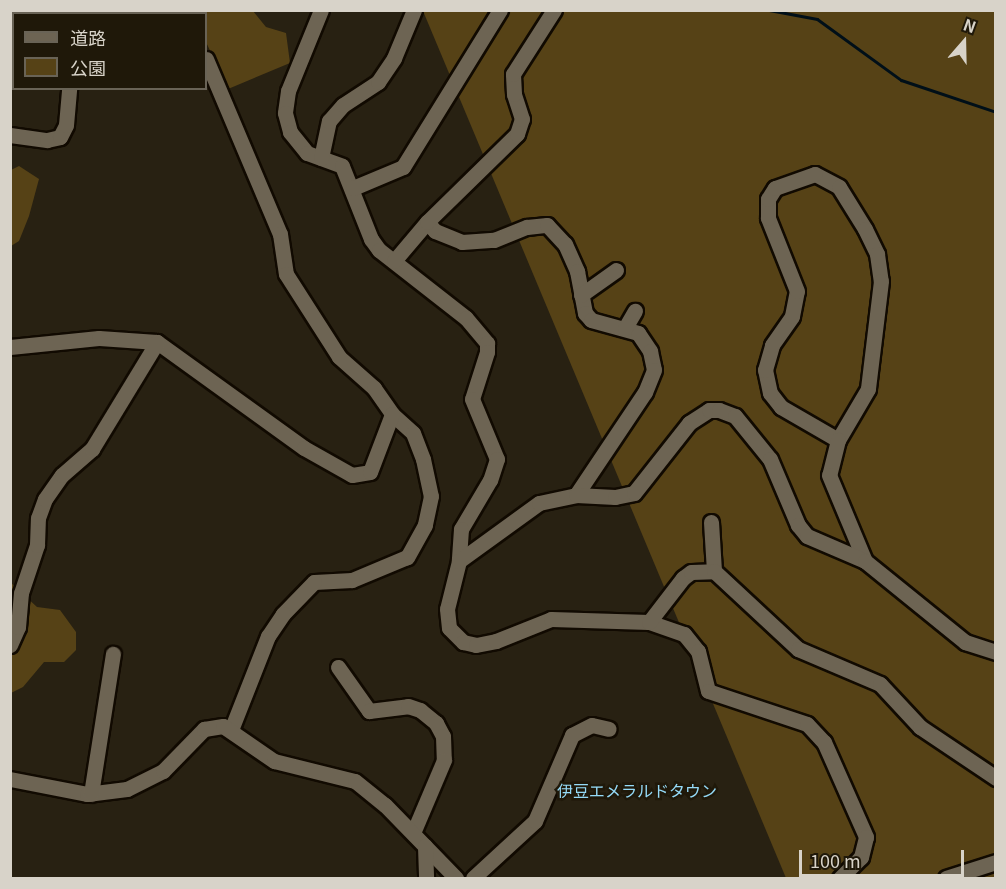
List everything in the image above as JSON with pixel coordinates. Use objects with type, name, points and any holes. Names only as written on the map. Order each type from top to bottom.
[{"type":"street","points":[[321,10],[288,90],[285,113],[290,132],[299,146],[342,166],[353,188],[371,239],[393,261],[466,318],[487,343],[487,352],[472,399],[497,459],[490,480],[465,516],[458,541],[459,561],[446,620],[454,636],[463,642],[485,644],[550,619],[649,622],[672,628],[693,642],[708,691],[807,724],[820,735],[866,837],[861,857],[840,879]]},
{"type":"street","points":[[321,158],[329,121],[343,105],[378,82],[394,58],[414,10]]},
{"type":"street","points":[[353,188],[402,167],[500,10]]},
{"type":"street","points":[[393,261],[427,222],[517,134],[522,118],[514,94],[513,74],[545,13]]},
{"type":"street","points":[[207,61],[280,234],[286,274],[339,357],[374,388],[392,414],[413,433],[429,485],[429,510],[413,549],[401,560],[356,579],[321,580],[307,588],[268,636],[231,730]]},
{"type":"street","points":[[10,135],[47,140],[60,137],[66,125],[69,90]]},
{"type":"street","points":[[838,440],[781,407],[770,393],[765,370],[772,345],[792,316],[797,291],[768,218],[768,199],[776,188],[815,174],[839,187],[865,229],[877,254],[881,281],[868,389],[838,440],[829,475],[865,561]]},
{"type":"street","points":[[427,222],[435,231],[462,242],[494,240],[527,227],[547,225],[565,244],[577,272],[581,295],[591,320],[638,333],[650,351],[652,377],[576,495]]},
{"type":"street","points":[[581,295],[616,270]]},
{"type":"street","points":[[625,328],[635,311]]},
{"type":"street","points":[[10,347],[99,338],[157,342],[304,448],[352,475],[370,472],[392,414]]},
{"type":"street","points":[[10,645],[18,627],[21,592],[37,545],[38,518],[45,499],[62,475],[92,449],[157,342]]},
{"type":"street","points":[[459,561],[539,503],[576,495],[615,497],[634,493],[698,415],[709,410],[730,412],[770,459],[798,525],[807,536],[865,561],[964,642],[996,652]]},
{"type":"street","points":[[711,522],[714,572]]},
{"type":"street","points":[[649,622],[683,578],[691,572],[714,572],[798,649],[880,684],[920,727],[996,778]]},
{"type":"street","points":[[91,794],[113,654]]},
{"type":"street","points":[[338,667],[369,711],[408,706],[420,710],[436,723],[443,736],[444,760],[413,833]]},
{"type":"street","points":[[473,879],[535,821],[572,735],[592,725],[609,729]]},
{"type":"street","points":[[10,779],[34,787],[91,794],[127,789],[151,780],[204,729],[212,726],[231,730],[274,761],[356,781],[413,833],[456,879]]},
{"type":"street","points":[[10,768],[34,787]]},
{"type":"street","points":[[425,846],[426,879]]},
{"type":"street","points":[[946,879],[996,862]]},
{"type":"green space","points":[[191,11],[253,11],[266,27],[286,33],[290,63],[228,89],[207,44],[207,12]]},
{"type":"green space","points":[[423,11],[995,11],[995,878],[786,878]]},
{"type":"green space","points":[[19,166],[39,179],[29,216],[19,241],[11,246],[11,170]]},
{"type":"green space","points":[[10,582],[37,607],[60,610],[76,632],[76,650],[64,662],[44,662],[23,687],[11,693]]},
{"type":"waterway","points":[[769,10],[817,19],[901,80],[996,112]]},
{"type":"district","name":"伊豆エメラルドタウン","points":[[637,790]]}]
